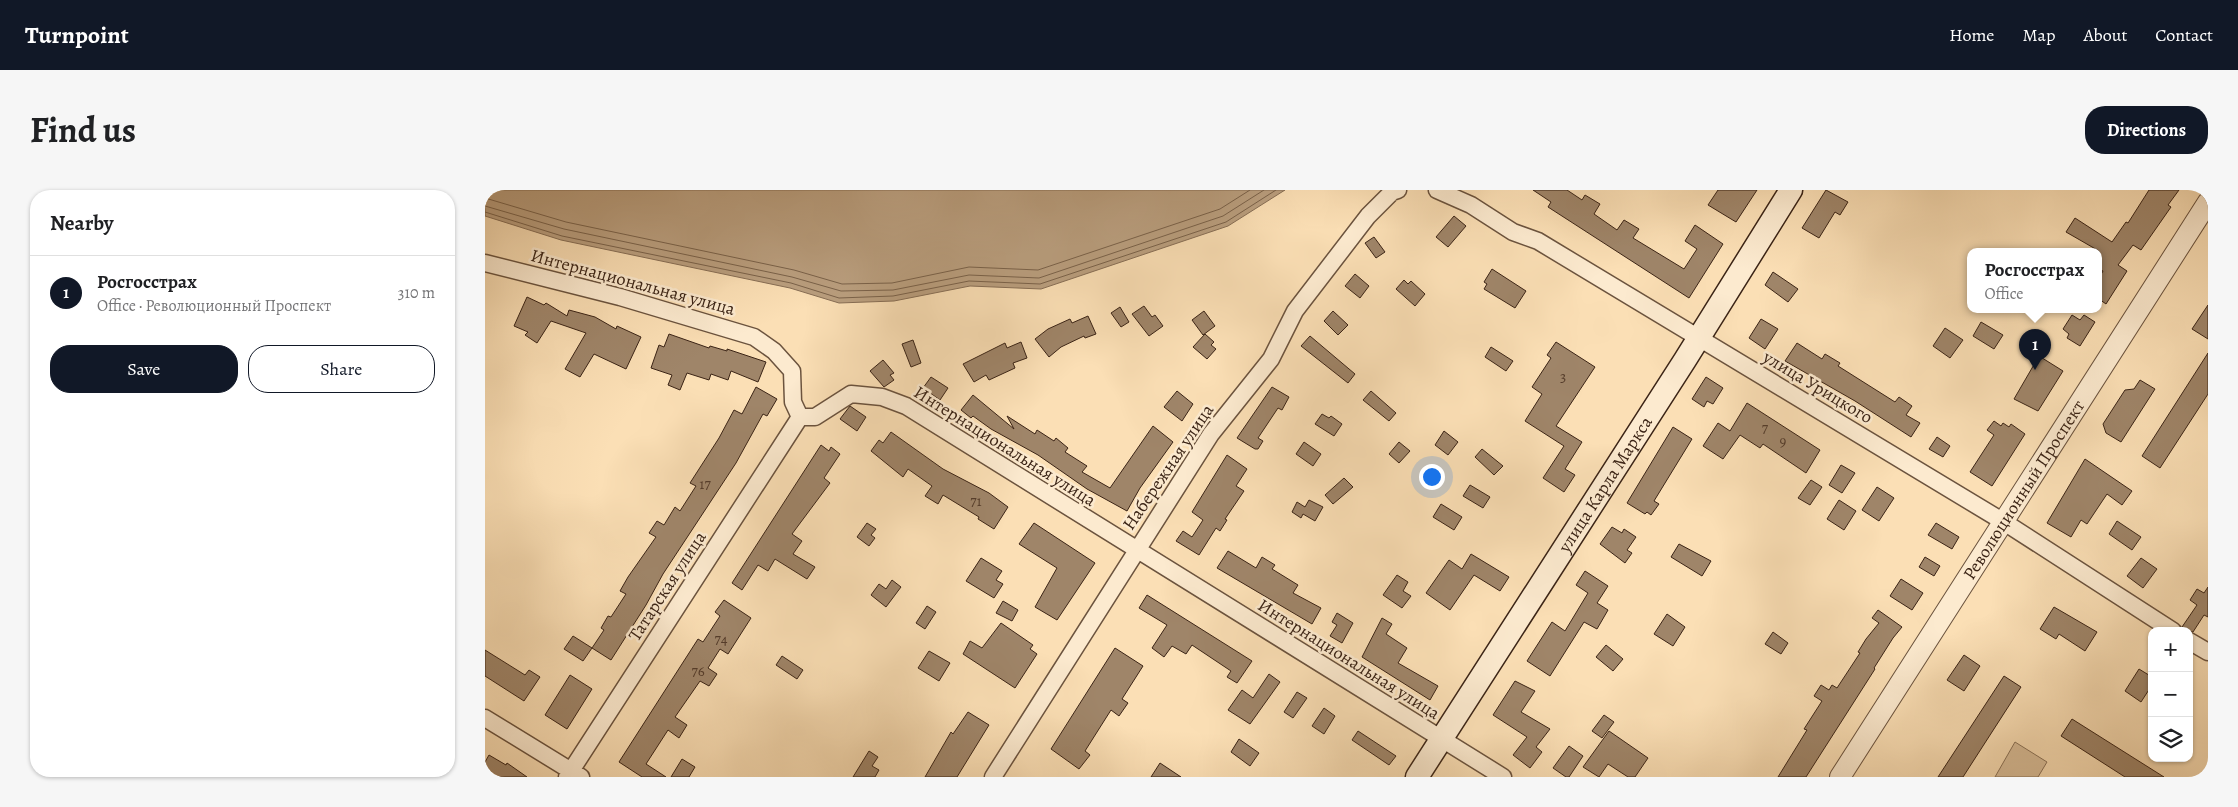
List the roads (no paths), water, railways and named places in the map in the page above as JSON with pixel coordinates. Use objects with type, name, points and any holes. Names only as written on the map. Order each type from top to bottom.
[{"type":"main road","name":"улица Карла Маркса","points":[[1417,777],[1699,339],[1791,190]]},
{"type":"street","name":"улица Урицкого","points":[[1437,190],[1471,205],[1513,232],[1537,241],[2004,522],[2167,627]]},
{"type":"street","name":"Набережная улица","points":[[993,777],[1211,434],[1271,359],[1295,311],[1368,216],[1395,191]]},
{"type":"street","name":"Революционный Проспект","points":[[1840,777],[2208,202]]},
{"type":"street","name":"Интернациональная улица","points":[[485,263],[620,297],[754,336],[774,351],[792,371],[793,402],[800,417],[815,418],[851,394],[882,398],[906,406],[1136,551],[1503,777]]},
{"type":"street","name":"Татарская улица","points":[[573,775],[800,417]]},
{"type":"street","points":[[2193,643],[2208,652]]},
{"type":"street","points":[[485,718],[573,775]]},
{"type":"water","points":[[485,190],[1285,190],[1228,226],[1041,289],[970,286],[894,301],[839,303],[790,288],[561,240],[485,216]]},
{"type":"place","name":"Росгосстрах","points":[[2035,370]]}]
